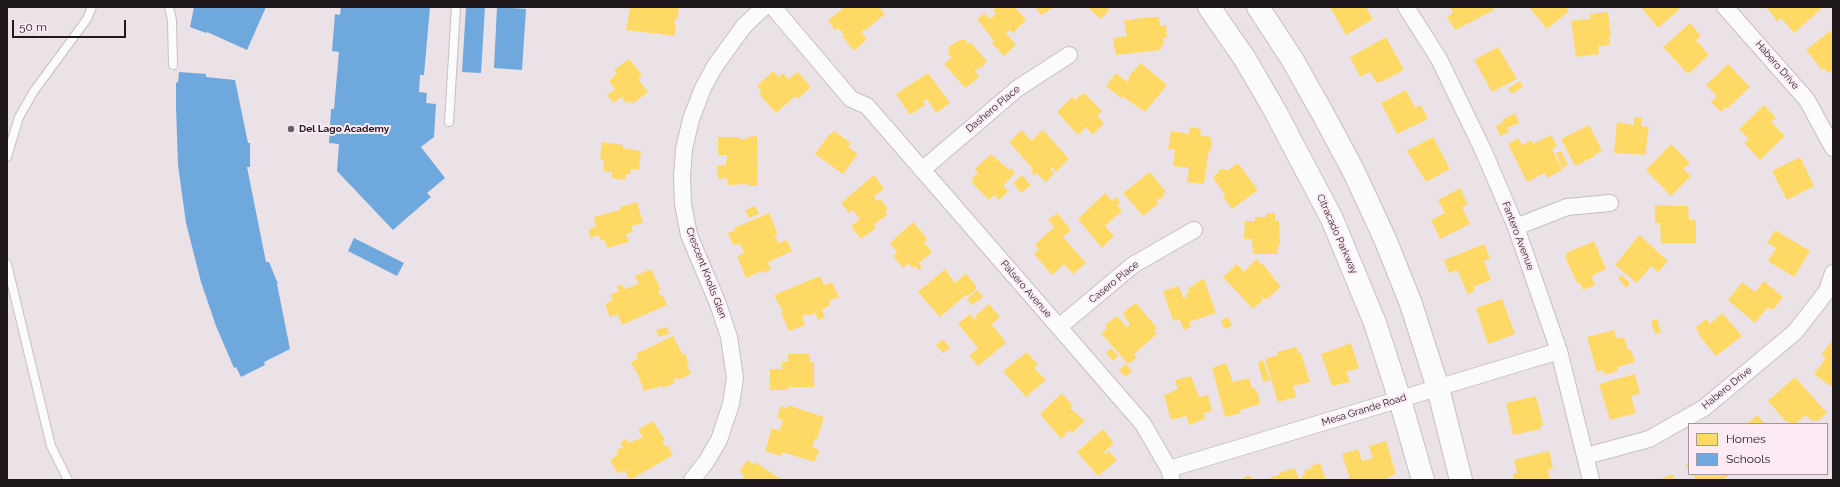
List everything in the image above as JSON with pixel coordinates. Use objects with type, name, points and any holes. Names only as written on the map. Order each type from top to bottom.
[{"type":"street","name":"Crescent Knolls Glen","points":[[692,480],[719,440],[731,404],[735,378],[730,337],[690,235],[683,204],[682,176],[684,149],[691,119],[703,88],[715,66],[729,44],[744,26],[764,7]]},
{"type":"street","name":"Palsero Avenue","points":[[772,7],[851,99],[867,106],[1144,424],[1170,475]]},
{"type":"street","name":"Citracado Parkway","points":[[1209,7],[1245,59],[1274,109],[1332,219],[1375,323],[1400,400],[1423,480]]},
{"type":"street","points":[[1258,7],[1292,59],[1324,114],[1354,172],[1385,239],[1408,297],[1438,388],[1461,480]]},
{"type":"street","name":"Fantero Avenue","points":[[1406,7],[1439,59],[1483,150],[1516,227],[1559,351],[1591,480]]},
{"type":"street","name":"Habero Drive","points":[[1725,7],[1807,100],[1833,148]]},
{"type":"street","name":"Dashero Place","points":[[922,170],[1018,88],[1069,55]]},
{"type":"street","points":[[1516,227],[1567,207],[1610,203]]},
{"type":"street","name":"Casero Place","points":[[1059,327],[1133,265],[1194,230]]},
{"type":"street","name":"Habero Drive","points":[[1586,456],[1649,439],[1704,408],[1795,332],[1827,291],[1833,273]]},
{"type":"street","name":"Mesa Grande Road","points":[[1170,475],[1400,400],[1559,351]]},
{"type":"lane","points":[[7,157],[19,117],[34,92],[87,19],[92,7]]},
{"type":"lane","points":[[170,7],[172,20],[173,65]]},
{"type":"lane","points":[[449,122],[456,7]]},
{"type":"lane","points":[[7,264],[51,446],[68,480]]},
{"type":"building: Homes","points":[[630,7],[679,7],[677,19],[675,19],[674,24],[676,25],[675,36],[626,30]]},
{"type":"building: Homes","points":[[844,7],[879,7],[885,14],[866,30],[865,29],[861,32],[867,39],[854,51],[842,36],[844,35],[838,28],[835,30],[828,21]]},
{"type":"building: Homes","points":[[996,7],[1015,7],[1026,20],[1013,33],[1010,30],[1006,33],[1016,45],[1004,56],[992,43],[994,41],[977,19],[985,13],[990,19],[996,14],[993,10]]},
{"type":"building: Homes","points":[[1035,7],[1055,7],[1041,15]]},
{"type":"building: Homes","points":[[1087,7],[1111,7],[1101,19]]},
{"type":"building: Homes","points":[[1330,7],[1366,7],[1373,19],[1346,35]]},
{"type":"building: Homes","points":[[1450,7],[1493,7],[1494,10],[1455,30],[1447,17],[1453,13]]},
{"type":"building: Homes","points":[[1529,7],[1566,7],[1569,11],[1547,29]]},
{"type":"building: Homes","points":[[1641,7],[1678,7],[1680,9],[1658,28]]},
{"type":"building: Homes","points":[[1766,7],[1819,7],[1821,9],[1794,33],[1781,18],[1777,21]]},
{"type":"building: Homes","points":[[1608,12],[1611,36],[1609,37],[1610,45],[1598,46],[1599,54],[1576,57],[1571,21],[1590,19],[1590,14]]},
{"type":"building: Homes","points":[[1159,17],[1160,26],[1166,25],[1167,38],[1163,38],[1164,45],[1161,45],[1161,50],[1116,55],[1113,40],[1114,38],[1127,36],[1124,20]]},
{"type":"building: Homes","points":[[1690,23],[1701,36],[1696,40],[1709,55],[1688,74],[1663,47]]},
{"type":"building: Homes","points":[[1830,31],[1833,34],[1833,70],[1828,73],[1824,68],[1822,70],[1806,50]]},
{"type":"building: Homes","points":[[1386,37],[1404,70],[1377,83],[1370,72],[1360,77],[1350,57]]},
{"type":"building: Homes","points":[[960,40],[965,40],[968,44],[970,42],[987,61],[980,69],[979,67],[975,71],[979,76],[975,81],[965,88],[944,64],[953,57],[951,57],[948,53],[949,46]]},
{"type":"building: Homes","points":[[1498,47],[1517,79],[1492,92],[1474,60]]},
{"type":"building: Homes","points":[[629,59],[642,75],[638,79],[648,92],[632,104],[630,101],[626,103],[621,97],[614,103],[607,95],[615,89],[609,81],[617,73],[614,70]]},
{"type":"building: Homes","points":[[1141,63],[1167,85],[1145,112],[1122,96],[1121,98],[1106,86],[1116,73],[1127,82],[1130,78],[1128,77]]},
{"type":"building: Homes","points":[[1728,64],[1750,87],[1728,108],[1726,107],[1721,112],[1711,102],[1717,96],[1706,85]]},
{"type":"building: Homes","points":[[773,71],[779,77],[783,73],[788,79],[798,72],[811,87],[798,99],[795,96],[776,113],[759,94],[762,92],[757,86]]},
{"type":"building: Homes","points":[[928,73],[950,103],[936,113],[927,99],[923,102],[925,105],[910,115],[896,94]]},
{"type":"building: Homes","points":[[1520,81],[1523,87],[1511,94],[1508,88]]},
{"type":"building: Homes","points":[[1406,90],[1415,108],[1421,105],[1428,119],[1397,134],[1381,103]]},
{"type":"building: Homes","points":[[1084,93],[1102,111],[1097,116],[1104,123],[1093,135],[1087,129],[1087,126],[1078,135],[1057,112],[1072,97],[1076,100],[1081,94],[1082,95]]},
{"type":"building: Homes","points":[[1764,105],[1776,118],[1771,122],[1785,136],[1760,160],[1744,143],[1749,139],[1739,129]]},
{"type":"building: Homes","points":[[1515,113],[1519,123],[1507,128],[1509,132],[1500,136],[1496,126],[1503,122],[1502,120]]},
{"type":"building: Homes","points":[[1634,117],[1642,118],[1641,126],[1649,127],[1645,155],[1614,153],[1617,122],[1634,125]]},
{"type":"building: Homes","points":[[1589,125],[1602,151],[1575,166],[1561,139]]},
{"type":"building: Homes","points":[[1190,127],[1201,129],[1200,135],[1211,137],[1210,141],[1212,141],[1211,150],[1209,150],[1204,184],[1187,182],[1189,168],[1173,166],[1175,150],[1168,149],[1171,131],[1189,134]]},
{"type":"building: Homes","points":[[1022,130],[1031,141],[1043,130],[1069,159],[1056,172],[1052,167],[1050,169],[1054,174],[1046,182],[1036,173],[1034,175],[1031,171],[1033,169],[1009,142]]},
{"type":"building: Homes","points":[[834,131],[851,143],[848,147],[858,154],[843,174],[815,154],[830,133],[831,134]]},
{"type":"building: Homes","points":[[1551,135],[1557,146],[1552,149],[1562,170],[1547,178],[1545,173],[1527,182],[1508,144],[1519,138],[1522,145],[1531,140],[1533,144]]},
{"type":"building: Homes","points":[[757,136],[758,186],[748,186],[748,184],[728,185],[727,178],[718,179],[717,165],[726,165],[727,155],[718,155],[718,137],[740,137],[740,139],[746,139],[747,141],[747,137]]},
{"type":"building: Homes","points":[[1433,137],[1450,169],[1426,182],[1407,151]]},
{"type":"building: Homes","points":[[602,142],[623,145],[623,148],[641,151],[639,170],[631,169],[630,174],[626,174],[625,180],[611,178],[612,172],[603,171],[604,160],[600,160]]},
{"type":"building: Homes","points":[[1671,144],[1690,163],[1683,169],[1691,176],[1671,196],[1646,170]]},
{"type":"building: Homes","points":[[1561,151],[1568,165],[1562,168],[1556,153]]},
{"type":"building: Homes","points":[[991,154],[1009,170],[1011,168],[1015,173],[1003,186],[1008,191],[999,200],[994,195],[989,200],[971,182],[974,180],[972,178],[977,173],[978,175],[979,174],[975,169]]},
{"type":"building: Homes","points":[[1800,157],[1814,186],[1787,200],[1772,171]]},
{"type":"building: Homes","points":[[1238,163],[1258,190],[1232,209],[1223,196],[1225,194],[1213,178],[1221,169],[1225,169],[1227,171]]},
{"type":"building: Homes","points":[[1150,172],[1166,192],[1159,200],[1158,198],[1156,200],[1159,203],[1143,216],[1123,193]]},
{"type":"building: Homes","points":[[874,175],[884,189],[874,196],[877,201],[880,199],[888,209],[885,211],[887,215],[876,223],[874,226],[876,228],[861,239],[851,226],[860,219],[853,210],[849,213],[841,203]]},
{"type":"building: Homes","points":[[1022,175],[1031,185],[1021,193],[1013,183]]},
{"type":"building: Homes","points":[[1460,188],[1468,204],[1462,207],[1470,224],[1440,239],[1431,220],[1445,213],[1438,200]]},
{"type":"building: Homes","points":[[1105,193],[1112,201],[1116,197],[1120,202],[1117,205],[1122,211],[1105,226],[1114,236],[1102,248],[1078,219]]},
{"type":"building: Homes","points":[[637,202],[643,223],[631,226],[633,232],[626,234],[629,242],[607,248],[605,240],[601,241],[599,235],[590,238],[589,229],[596,227],[594,217],[620,210],[620,207]]},
{"type":"building: Homes","points":[[1655,205],[1688,206],[1689,220],[1696,220],[1696,243],[1661,243],[1660,223],[1655,223]]},
{"type":"building: Homes","points":[[755,206],[759,214],[749,218],[745,210]]},
{"type":"building: Homes","points":[[769,213],[778,234],[775,235],[778,243],[787,240],[792,251],[770,261],[768,263],[771,270],[763,273],[762,271],[746,278],[737,256],[744,253],[740,244],[733,245],[728,233],[735,230],[734,228]]},
{"type":"building: Homes","points":[[1057,213],[1071,230],[1063,237],[1048,220]]},
{"type":"building: Homes","points":[[1266,213],[1275,213],[1275,221],[1279,221],[1280,245],[1278,245],[1278,254],[1253,254],[1252,239],[1244,239],[1245,221],[1255,221],[1255,217],[1266,217]]},
{"type":"building: Homes","points":[[913,222],[927,240],[923,243],[925,245],[926,244],[932,252],[919,263],[922,267],[919,270],[915,266],[912,268],[908,263],[903,268],[893,256],[897,252],[890,243]]},
{"type":"building: Homes","points":[[1054,227],[1086,263],[1073,274],[1064,264],[1052,275],[1034,254],[1039,249],[1035,245]]},
{"type":"building: Homes","points":[[1775,230],[1810,251],[1794,277],[1768,261],[1776,248],[1767,243]]},
{"type":"building: Homes","points":[[1639,235],[1668,261],[1658,272],[1651,266],[1637,283],[1615,265]]},
{"type":"building: Homes","points":[[1594,241],[1606,269],[1593,275],[1592,277],[1595,285],[1583,290],[1579,282],[1577,283],[1565,257],[1567,256],[1566,253]]},
{"type":"building: Homes","points":[[1484,244],[1490,258],[1484,261],[1491,280],[1473,287],[1475,291],[1468,294],[1457,270],[1449,273],[1444,260]]},
{"type":"building: Homes","points":[[1256,259],[1262,265],[1263,264],[1281,287],[1266,300],[1262,296],[1261,297],[1263,300],[1253,309],[1223,277],[1237,264],[1244,272]]},
{"type":"building: Homes","points":[[651,269],[661,290],[658,291],[660,296],[663,295],[667,305],[622,325],[618,314],[610,317],[605,304],[613,300],[610,295],[619,291],[617,287],[622,284],[624,289],[639,284],[635,276]]},
{"type":"building: Homes","points":[[945,269],[955,283],[966,273],[976,286],[976,289],[968,296],[966,295],[940,317],[918,292]]},
{"type":"building: Homes","points":[[1621,275],[1630,283],[1626,288],[1618,278]]},
{"type":"building: Homes","points":[[820,276],[824,285],[832,282],[839,297],[829,301],[830,305],[822,310],[825,317],[818,320],[815,313],[808,316],[807,314],[802,316],[805,325],[789,331],[781,313],[783,312],[774,295]]},
{"type":"building: Homes","points":[[1204,279],[1216,313],[1189,322],[1191,327],[1184,330],[1179,319],[1173,321],[1163,291],[1179,286],[1183,298],[1187,297],[1186,293],[1189,292],[1188,288]]},
{"type":"building: Homes","points":[[1764,281],[1783,297],[1773,310],[1768,307],[1755,323],[1728,300],[1742,282],[1755,292]]},
{"type":"building: Homes","points":[[977,290],[983,297],[972,305],[967,299]]},
{"type":"building: Homes","points":[[1502,299],[1515,334],[1488,344],[1476,308]]},
{"type":"building: Homes","points":[[1136,303],[1157,328],[1154,331],[1157,334],[1134,354],[1137,358],[1128,364],[1101,333],[1107,328],[1105,326],[1107,323],[1117,316],[1126,327],[1130,324],[1123,314]]},
{"type":"building: Homes","points":[[989,304],[1000,317],[991,325],[1006,343],[978,366],[969,356],[978,348],[958,324],[970,314],[975,320],[977,318],[975,316]]},
{"type":"building: Homes","points":[[1722,313],[1742,336],[1716,356],[1695,328],[1706,319],[1710,324]]},
{"type":"building: Homes","points":[[1228,317],[1232,326],[1224,329],[1221,320]]},
{"type":"building: Homes","points":[[1657,319],[1661,332],[1655,334],[1651,321]]},
{"type":"building: Homes","points":[[667,327],[669,334],[659,337],[656,330]]},
{"type":"building: Homes","points":[[1614,330],[1617,339],[1624,337],[1628,350],[1631,350],[1635,362],[1617,367],[1618,371],[1605,375],[1604,370],[1597,372],[1587,337]]},
{"type":"building: Homes","points":[[673,336],[683,355],[685,354],[689,364],[687,365],[691,374],[678,380],[677,378],[673,380],[675,383],[663,388],[662,386],[644,391],[637,372],[631,362],[638,359],[636,354]]},
{"type":"building: Homes","points":[[943,339],[950,348],[943,353],[936,345]]},
{"type":"building: Homes","points":[[1832,341],[1833,388],[1814,374],[1826,358],[1821,355]]},
{"type":"building: Homes","points":[[1351,343],[1359,368],[1346,372],[1350,382],[1332,386],[1321,354]]},
{"type":"building: Homes","points":[[1297,347],[1298,353],[1301,353],[1310,382],[1293,386],[1296,397],[1278,402],[1265,359],[1278,355],[1277,352]]},
{"type":"building: Homes","points":[[1111,348],[1118,356],[1113,361],[1106,353]]},
{"type":"building: Homes","points":[[1027,352],[1038,365],[1034,368],[1046,380],[1026,397],[1003,371]]},
{"type":"building: Homes","points":[[788,354],[810,354],[810,362],[814,362],[814,387],[788,387],[788,390],[770,390],[770,369],[782,369],[782,362],[788,362]]},
{"type":"building: Homes","points":[[1263,360],[1270,380],[1263,382],[1258,362]]},
{"type":"building: Homes","points":[[1226,363],[1233,382],[1249,378],[1252,389],[1254,388],[1258,393],[1260,404],[1240,410],[1241,413],[1225,417],[1212,368]]},
{"type":"building: Homes","points":[[1126,364],[1132,371],[1125,377],[1119,370]]},
{"type":"building: Homes","points":[[1635,374],[1640,394],[1631,396],[1636,413],[1610,420],[1599,384]]},
{"type":"building: Homes","points":[[1191,376],[1199,397],[1208,395],[1212,411],[1204,413],[1205,419],[1189,425],[1186,416],[1171,420],[1164,395],[1178,389],[1175,380]]},
{"type":"building: Homes","points":[[1795,377],[1827,413],[1818,421],[1811,420],[1806,415],[1796,423],[1790,423],[1788,421],[1786,422],[1768,401]]},
{"type":"building: Homes","points":[[1062,393],[1073,406],[1070,408],[1085,421],[1072,433],[1070,430],[1061,439],[1040,414]]},
{"type":"building: Homes","points":[[1536,396],[1543,425],[1540,426],[1541,429],[1513,435],[1506,403]]},
{"type":"building: Homes","points":[[788,405],[824,417],[817,439],[815,438],[812,447],[819,450],[815,462],[782,452],[781,456],[765,451],[772,428],[779,431],[783,421],[777,417],[781,406],[788,408]]},
{"type":"building: Homes","points":[[1757,415],[1764,423],[1748,423]]},
{"type":"building: Homes","points":[[653,421],[665,440],[662,442],[665,446],[667,445],[673,455],[630,480],[624,470],[618,474],[610,460],[618,455],[616,453],[618,452],[617,450],[623,447],[620,443],[626,439],[629,443],[643,437],[638,430]]},
{"type":"building: Homes","points":[[1103,429],[1114,443],[1104,452],[1105,454],[1109,451],[1117,460],[1098,476],[1077,452]]},
{"type":"building: Homes","points":[[1386,441],[1396,474],[1382,480],[1350,480],[1342,454],[1358,449],[1362,461],[1373,458],[1369,446]]},
{"type":"building: Homes","points":[[1549,451],[1553,468],[1548,470],[1550,480],[1514,480],[1513,474],[1517,473],[1514,460]]},
{"type":"building: Homes","points":[[747,460],[753,464],[755,462],[782,480],[742,480],[744,476],[740,471]]},
{"type":"building: Homes","points":[[1320,463],[1326,480],[1302,480],[1301,476],[1305,475],[1304,471],[1312,468],[1311,466]]},
{"type":"building: Homes","points":[[1295,468],[1299,480],[1272,480],[1271,477]]},
{"type":"building: Homes","points":[[1672,474],[1675,480],[1659,480]]},
{"type":"building: Homes","points":[[1248,475],[1255,480],[1241,480]]},
{"type":"building: Homes","points":[[1693,475],[1729,475],[1723,480],[1697,480]]},
{"type":"building: Schools","points":[[194,7],[266,7],[247,50],[207,32],[206,33],[190,27]]},
{"type":"building: Schools","points":[[341,7],[430,7],[424,75],[420,75],[419,92],[427,93],[426,103],[436,104],[434,137],[421,147],[445,178],[427,193],[431,197],[393,230],[337,171],[339,144],[329,143],[331,109],[334,109],[339,52],[332,51],[335,14],[340,15]]},
{"type":"building: Schools","points":[[466,7],[485,7],[481,73],[462,72]]},
{"type":"building: Schools","points":[[497,7],[526,9],[522,70],[494,68]]},
{"type":"building: Schools","points":[[179,72],[206,74],[206,77],[235,80],[248,143],[250,143],[250,167],[247,167],[266,262],[269,262],[278,284],[290,349],[264,362],[265,365],[241,377],[236,367],[234,368],[216,326],[201,282],[186,223],[178,165],[176,82],[178,83]]},
{"type":"building: Schools","points":[[354,238],[404,263],[397,276],[348,251]]},
{"type":"place","name":"Del Lago Academy","points":[[291,129]]}]
